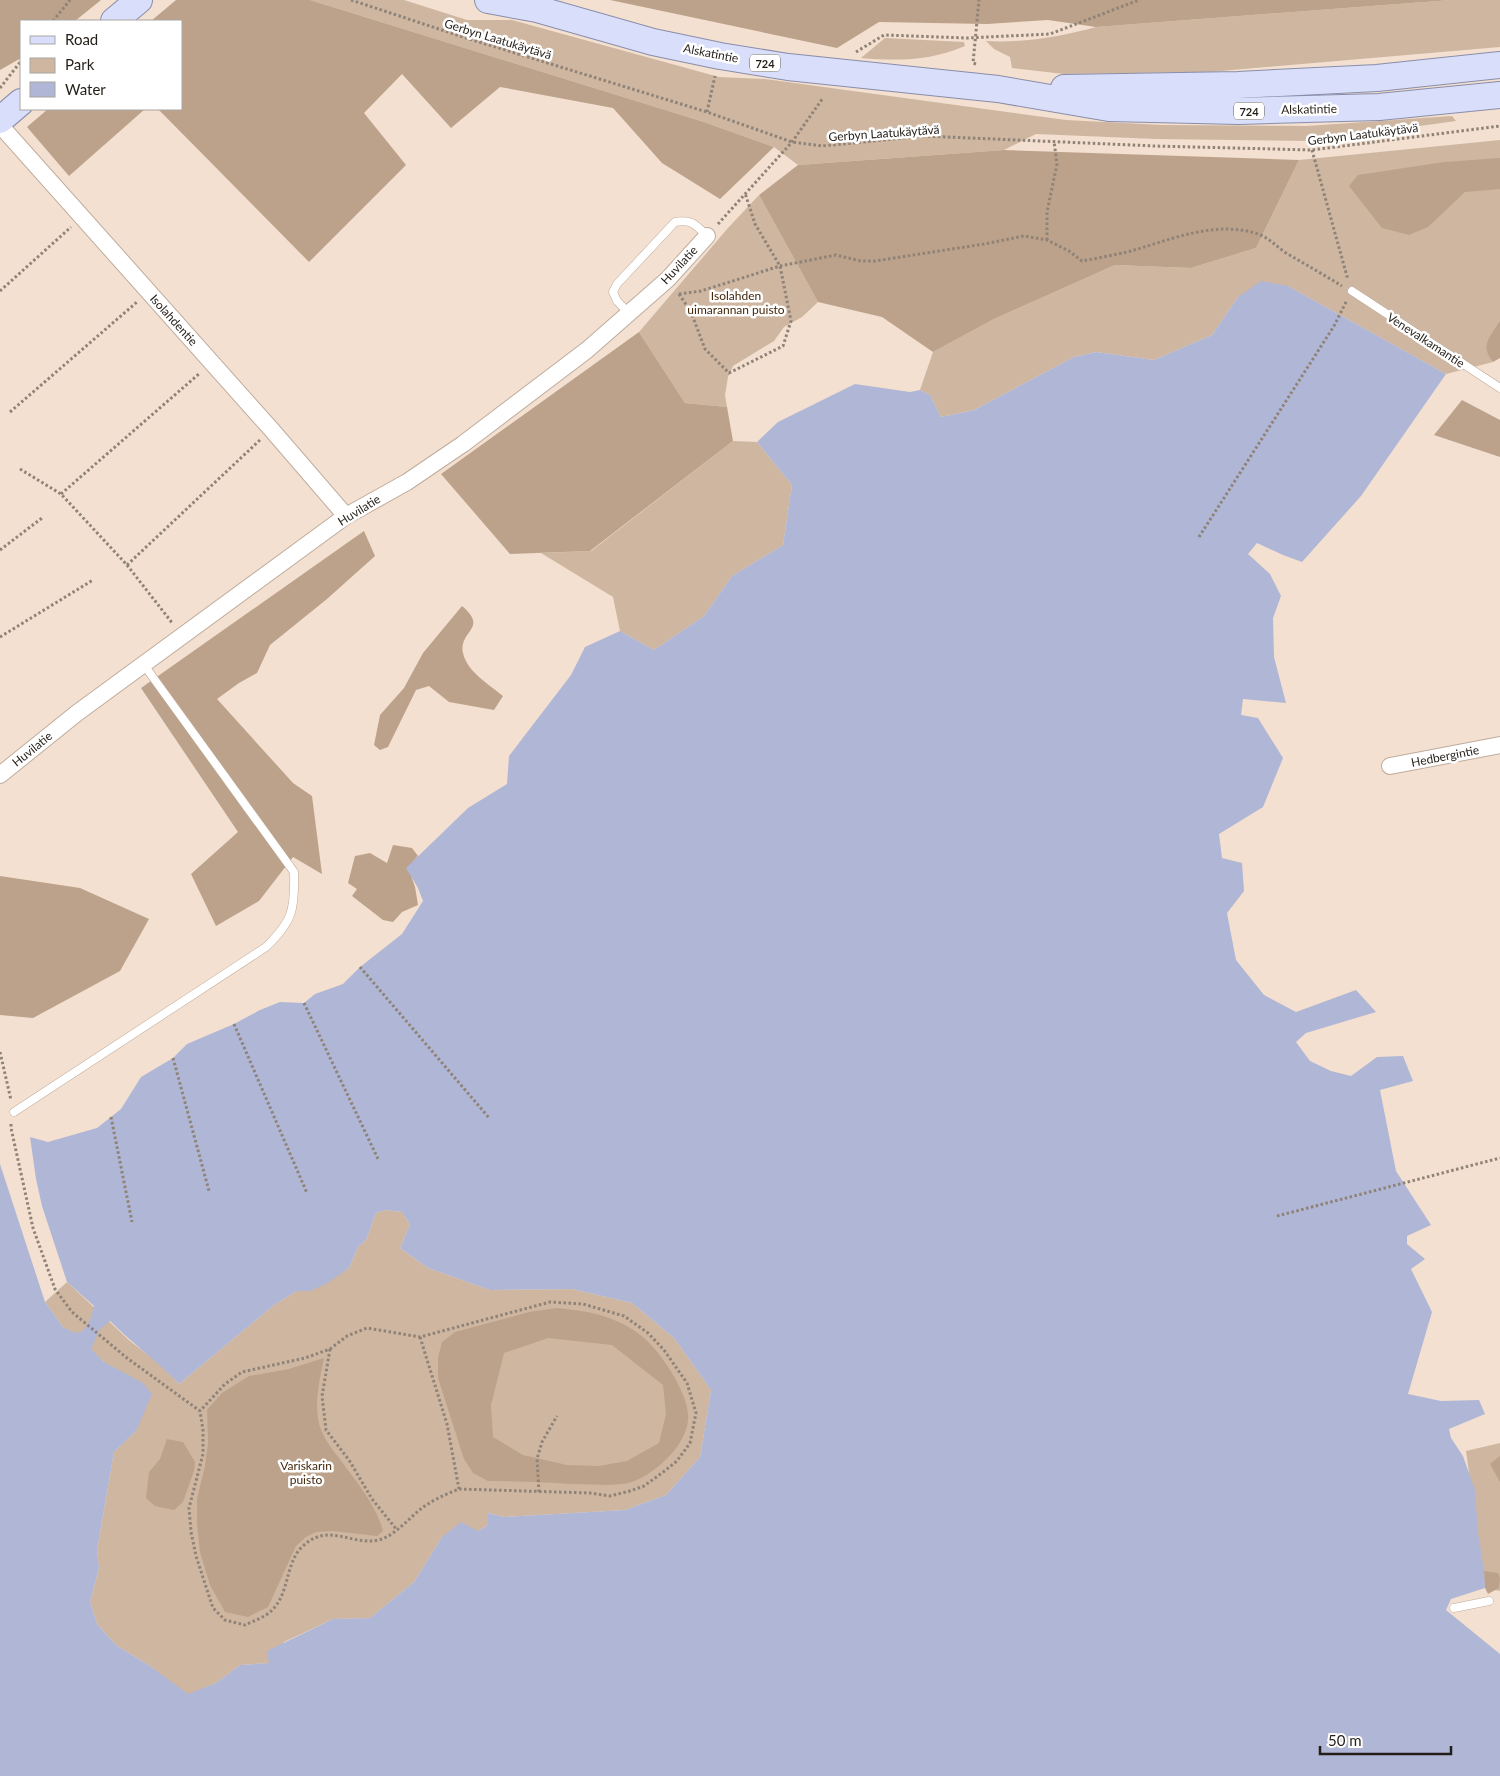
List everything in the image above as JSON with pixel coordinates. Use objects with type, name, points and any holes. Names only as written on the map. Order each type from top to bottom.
[{"type":"main road","points":[[115,20],[139,0]]},
{"type":"main road","name":"Alskatintie","points":[[488,0],[537,9],[653,42],[740,59],[840,73],[998,89],[1109,108],[1239,111],[1380,107],[1500,95]]},
{"type":"main road","points":[[512,0],[537,9]]},
{"type":"main road","name":"Alskatintie","points":[[998,89],[1238,85],[1377,78],[1500,65]]},
{"type":"main road","points":[[0,120],[20,103]]},
{"type":"street","name":"Isolahdentie","points":[[0,124],[346,516]]},
{"type":"street","name":"Huvilatie","points":[[0,775],[77,713],[346,516],[407,482],[463,444],[587,350],[668,279],[707,236]]},
{"type":"street","name":"Hedbergintie","points":[[1390,766],[1500,745]]},
{"type":"lane","points":[[630,314],[617,301],[613,292],[617,284],[669,228],[675,222],[685,220],[693,223],[707,236]]},
{"type":"lane","name":"Venevalkamantie","points":[[1352,291],[1500,388]]},
{"type":"lane","points":[[14,1112],[266,947],[278,936],[289,920],[295,899],[294,872],[144,665]]},
{"type":"lane","points":[[1454,1608],[1489,1601]]},
{"type":"path","points":[[54,20],[70,0]]},
{"type":"path","name":"Gerbyn Laatukäytävä","points":[[351,0],[462,37],[707,112],[792,142],[822,146],[924,136],[1155,146],[1312,150],[1500,126]]},
{"type":"path","points":[[978,66],[973,63],[977,38],[979,0]]},
{"type":"path","points":[[855,53],[884,35],[977,38],[1050,34],[1139,0]]},
{"type":"path","points":[[0,88],[20,62]]},
{"type":"path","points":[[707,112],[716,70]]},
{"type":"path","points":[[707,236],[792,142],[823,98]]},
{"type":"path","points":[[1047,240],[1048,212],[1057,164],[1054,141]]},
{"type":"path","points":[[1199,537],[1334,326],[1352,291],[1312,150]]},
{"type":"path","points":[[745,193],[755,224],[780,266],[791,321],[783,346],[729,373],[705,349],[690,312],[679,294],[701,291],[780,266],[836,255],[861,261],[875,261],[1024,236],[1047,240],[1069,251],[1082,261],[1194,233],[1229,228],[1258,234],[1272,241],[1285,252],[1352,291]]},
{"type":"path","points":[[0,291],[82,217]]},
{"type":"path","points":[[10,412],[149,292]]},
{"type":"path","points":[[61,494],[211,362]]},
{"type":"path","points":[[128,566],[271,429]]},
{"type":"path","points":[[20,469],[61,494],[128,566],[183,636]]},
{"type":"path","points":[[0,550],[42,518]]},
{"type":"path","points":[[0,637],[93,580]]},
{"type":"path","points":[[360,967],[490,1119]]},
{"type":"path","points":[[304,1004],[379,1161]]},
{"type":"path","points":[[234,1024],[307,1194]]},
{"type":"path","points":[[0,1052],[14,1112],[11,1128],[33,1228],[55,1288],[72,1312],[114,1348],[200,1411],[203,1430],[203,1454],[189,1508],[191,1532],[196,1556],[213,1608],[225,1620],[245,1625],[272,1610],[286,1587],[294,1557],[303,1546],[316,1537],[326,1534],[357,1540],[380,1540],[397,1530],[422,1508],[459,1489],[590,1493],[610,1496],[644,1486],[677,1461],[690,1443],[695,1428],[696,1413],[687,1383],[664,1350],[648,1333],[624,1316],[583,1304],[550,1302],[420,1337],[368,1328],[347,1336],[330,1349],[305,1358],[242,1372],[225,1384],[200,1411]]},
{"type":"path","points":[[173,1058],[209,1191]]},
{"type":"path","points":[[111,1117],[132,1222]]},
{"type":"path","points":[[1276,1216],[1500,1158]]},
{"type":"path","points":[[420,1337],[447,1424],[459,1489]]},
{"type":"path","points":[[330,1349],[322,1396],[326,1430],[349,1460],[372,1498],[397,1530]]},
{"type":"path","points":[[539,1492],[538,1459],[542,1442],[557,1416]]},
{"type":"green space","points":[[0,0],[101,0],[76,20],[20,20],[20,59],[0,70]]},
{"type":"green space","points":[[176,0],[310,0],[704,122],[774,147],[720,199],[662,163],[613,108],[500,87],[451,128],[402,74],[364,113],[406,165],[309,262],[159,110],[182,110],[182,20],[152,20]]},
{"type":"green space","points":[[310,0],[404,0],[467,20],[512,20],[719,77],[765,79],[1066,120],[1162,125],[1307,126],[1452,116],[1456,121],[1311,141],[1156,139],[1036,134],[1004,150],[798,165],[774,147],[704,122]]},
{"type":"green space","points":[[610,0],[1451,0],[1096,27],[1048,20],[987,24],[879,22],[837,48]]},
{"type":"green space","points":[[1451,0],[1500,0],[1500,47],[1209,72],[1064,74],[1012,68],[1010,57],[994,49],[986,41],[1014,41],[1041,38],[1069,34],[1096,27]]},
{"type":"green space","points":[[885,38],[964,42],[965,46],[939,55],[914,59],[861,58]]},
{"type":"green space","points":[[47,110],[144,110],[69,176],[27,127]]},
{"type":"green space","points":[[1500,140],[1500,320],[1487,345],[1487,351],[1493,362],[1446,374],[1288,286],[1238,297],[1212,335],[1154,360],[1096,352],[1074,357],[974,410],[941,417],[930,395],[920,390],[933,352],[994,319],[1115,265],[1191,268],[1256,248],[1299,160]]},
{"type":"green space","points":[[1004,150],[1299,160],[1256,248],[1191,268],[1115,265],[994,319],[933,352],[882,317],[818,302],[759,195],[798,165]]},
{"type":"green space","points":[[1500,158],[1500,189],[1465,192],[1428,227],[1409,235],[1382,228],[1349,186],[1358,175],[1444,162]]},
{"type":"green space","name":"Isolahden uimarannan puisto","points":[[759,195],[818,302],[802,317],[784,327],[774,341],[733,366],[728,377],[725,395],[727,407],[685,403],[639,332],[728,228]]},
{"type":"green space","points":[[1500,320],[1500,358],[1493,362],[1487,351],[1487,345]]},
{"type":"green space","points":[[639,332],[685,403],[727,407],[733,441],[590,551],[510,554],[441,474]]},
{"type":"green space","points":[[1462,400],[1500,420],[1500,457],[1434,435]]},
{"type":"green space","points":[[733,441],[757,442],[792,485],[783,545],[732,576],[704,616],[654,650],[620,631],[613,597],[541,553],[591,551]]},
{"type":"green space","points":[[364,531],[375,556],[327,599],[270,645],[257,673],[217,699],[293,783],[312,796],[322,874],[293,857],[259,901],[216,926],[191,874],[238,832],[141,688]]},
{"type":"green space","points":[[462,606],[473,620],[471,630],[463,645],[465,660],[480,678],[503,696],[494,710],[449,702],[429,686],[416,690],[388,747],[380,750],[374,745],[380,715],[404,688],[423,653]]},
{"type":"green space","points":[[393,845],[412,848],[418,856],[408,867],[415,887],[418,905],[402,912],[393,922],[383,920],[352,896],[357,889],[348,883],[355,856],[370,853],[387,863]]},
{"type":"green space","points":[[0,876],[80,888],[149,919],[120,971],[33,1018],[0,1015]]},
{"type":"green space","name":"Variskarin puisto","points":[[386,1210],[402,1212],[410,1225],[400,1248],[428,1268],[490,1290],[572,1289],[632,1303],[674,1338],[711,1390],[700,1457],[666,1495],[625,1510],[505,1517],[488,1513],[488,1525],[478,1531],[442,1537],[414,1582],[370,1618],[333,1619],[284,1642],[269,1663],[240,1665],[216,1683],[188,1695],[150,1666],[116,1645],[97,1624],[90,1602],[99,1568],[97,1550],[114,1452],[136,1431],[104,1362],[63,1327],[45,1302],[67,1282],[130,1341],[161,1365],[179,1384],[274,1305],[297,1291],[310,1291],[349,1268],[358,1247],[366,1240],[376,1213]]},
{"type":"green space","points":[[557,1308],[600,1315],[620,1322],[639,1334],[656,1350],[679,1386],[688,1410],[686,1430],[682,1440],[668,1458],[650,1473],[625,1484],[488,1481],[473,1473],[464,1459],[438,1378],[438,1358],[442,1342],[455,1332],[529,1312]],"holes":[[[548,1338],[612,1345],[663,1385],[666,1414],[659,1443],[627,1461],[599,1466],[567,1465],[523,1455],[493,1437],[491,1405],[504,1353]]]},
{"type":"green space","points":[[324,1358],[318,1396],[317,1411],[319,1425],[327,1442],[376,1512],[383,1531],[377,1536],[333,1531],[316,1532],[306,1537],[296,1546],[268,1607],[248,1617],[225,1612],[210,1585],[200,1552],[197,1523],[197,1499],[208,1443],[207,1410],[222,1393],[249,1376],[289,1369]]},
{"type":"green space","points":[[167,1439],[183,1442],[195,1462],[194,1471],[183,1502],[174,1510],[155,1506],[146,1498],[149,1472],[160,1459]]},
{"type":"green space","points":[[1500,1443],[1500,1591],[1485,1588],[1466,1451]]},
{"type":"green space","points":[[1500,1456],[1500,1482],[1490,1464]]},
{"type":"green space","points":[[1484,1571],[1498,1573],[1500,1578],[1499,1588],[1488,1594],[1485,1588]]},
{"type":"water","points":[[1261,281],[1288,286],[1446,374],[1361,496],[1302,562],[1257,543],[1248,554],[1270,574],[1281,596],[1273,618],[1274,657],[1286,703],[1243,699],[1241,715],[1258,718],[1283,758],[1263,807],[1219,834],[1222,858],[1242,863],[1244,891],[1227,913],[1236,960],[1264,995],[1296,1012],[1356,990],[1376,1012],[1306,1033],[1296,1042],[1310,1061],[1331,1071],[1351,1076],[1377,1057],[1403,1056],[1413,1081],[1380,1090],[1396,1171],[1431,1225],[1407,1236],[1407,1244],[1425,1259],[1411,1269],[1432,1312],[1408,1394],[1441,1401],[1479,1400],[1485,1414],[1449,1429],[1451,1438],[1463,1456],[1475,1490],[1485,1588],[1451,1599],[1446,1610],[1500,1654],[1500,1776],[0,1776],[0,1164],[45,1302],[63,1327],[75,1333],[83,1331],[90,1320],[94,1306],[67,1282],[42,1206],[30,1137],[48,1142],[97,1128],[121,1109],[141,1077],[173,1058],[187,1044],[280,1002],[304,1003],[315,994],[343,984],[360,967],[402,934],[423,901],[418,888],[406,868],[468,808],[507,784],[509,756],[571,675],[585,647],[620,631],[654,650],[704,616],[732,576],[783,545],[792,485],[757,442],[778,422],[855,384],[910,392],[920,390],[930,395],[941,417],[974,410],[1074,357],[1096,352],[1154,360],[1212,335],[1238,297]],"holes":[[[386,1210],[402,1212],[410,1225],[400,1248],[428,1268],[490,1290],[572,1289],[632,1303],[674,1338],[711,1390],[700,1457],[666,1495],[625,1510],[505,1517],[488,1513],[488,1525],[478,1531],[461,1522],[442,1537],[414,1582],[370,1618],[333,1619],[267,1651],[269,1663],[240,1665],[216,1683],[188,1694],[150,1666],[116,1645],[97,1624],[90,1602],[99,1568],[97,1550],[114,1452],[136,1431],[152,1394],[143,1383],[104,1362],[91,1349],[100,1329],[110,1321],[179,1384],[274,1305],[297,1291],[310,1291],[326,1284],[349,1268],[358,1247],[366,1240],[376,1213]]]}]
